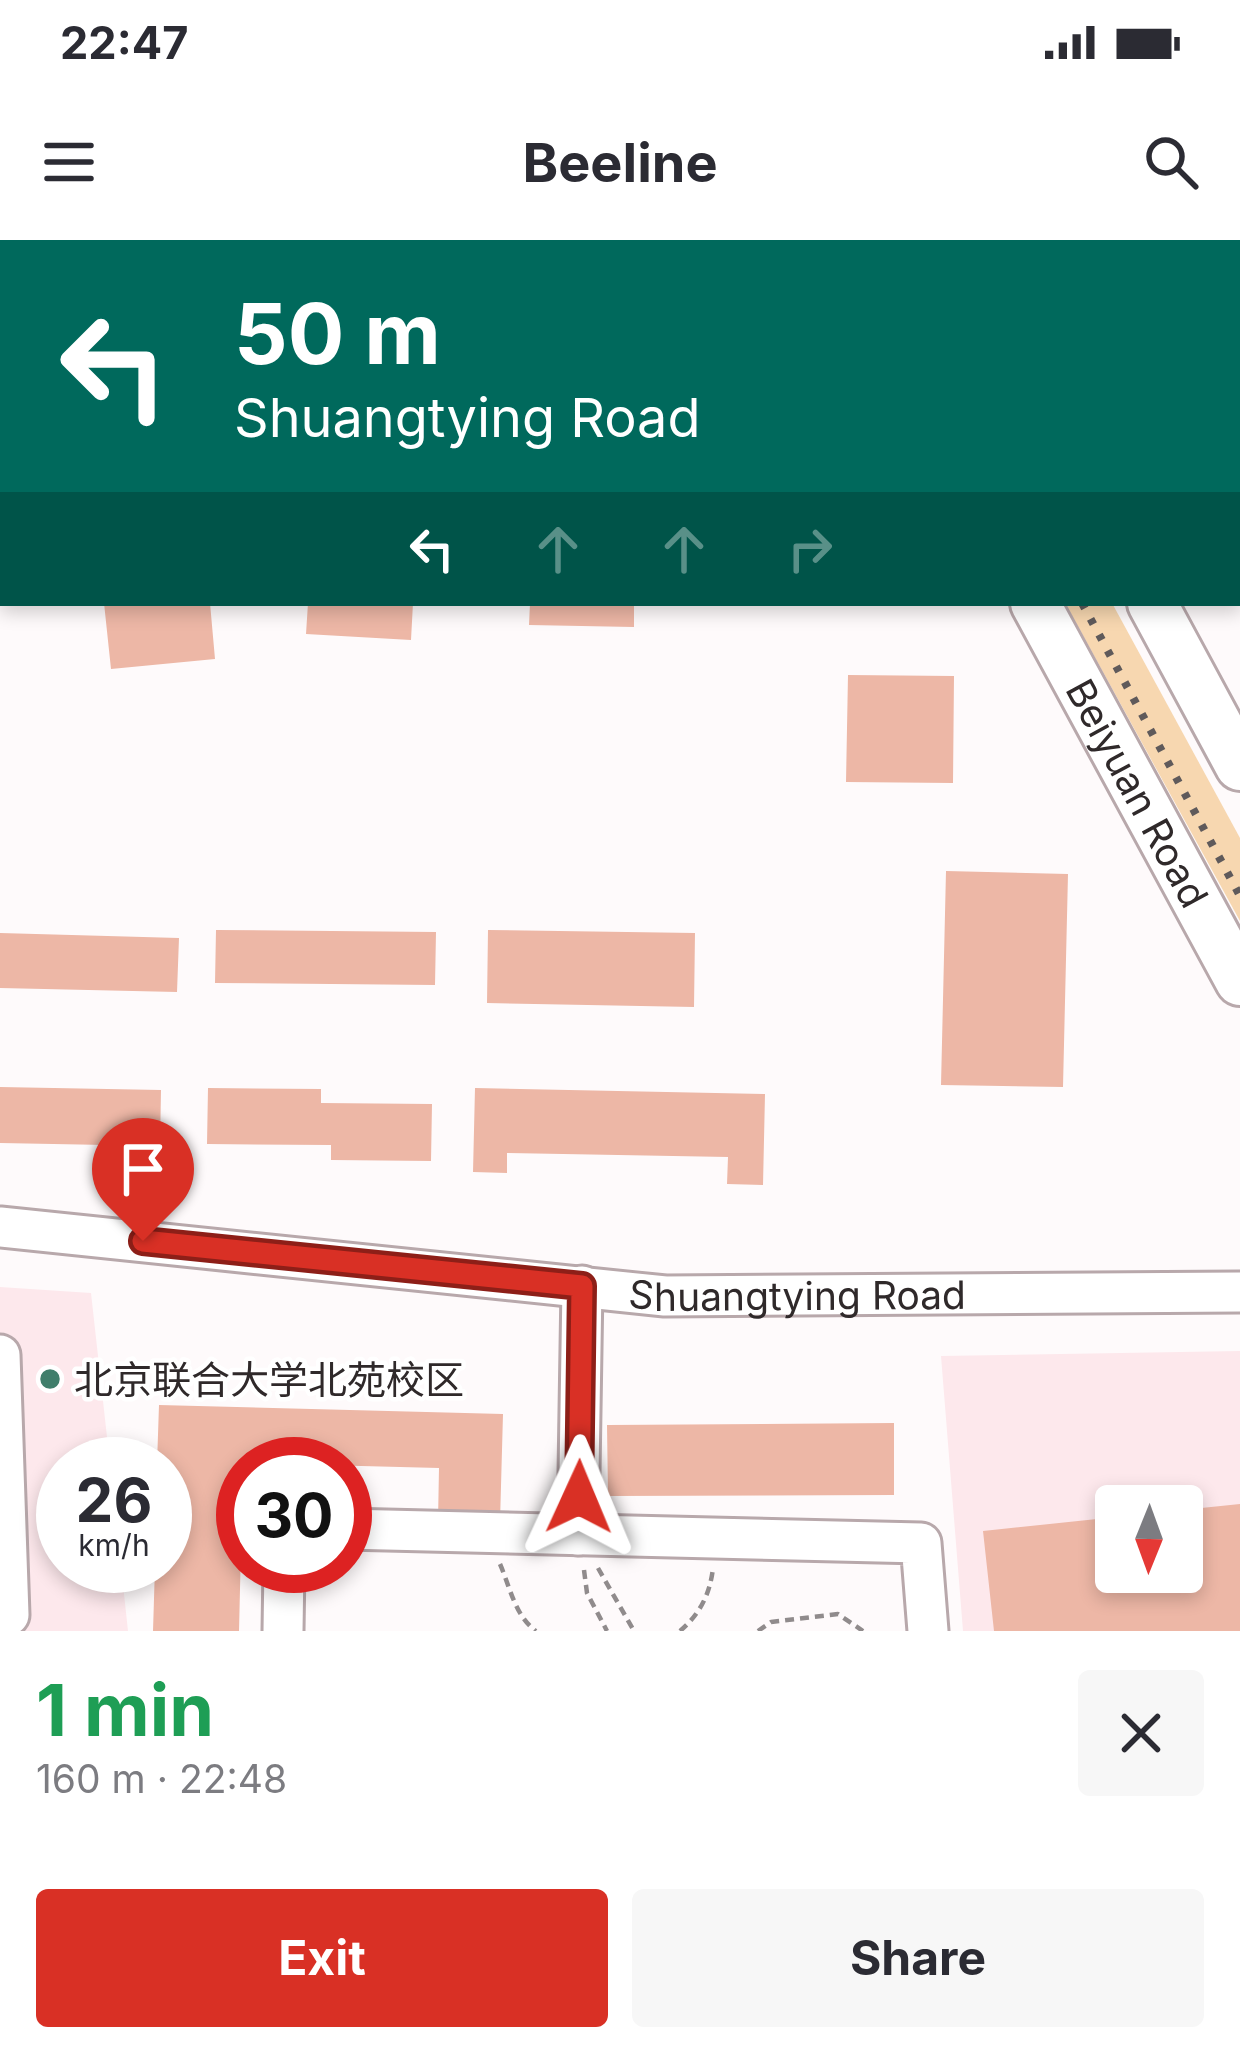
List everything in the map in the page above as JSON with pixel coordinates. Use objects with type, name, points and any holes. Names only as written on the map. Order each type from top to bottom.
[{"type":"main road","name":"Beiyuan Road","points":[[1037,606],[1240,981]]},
{"type":"main road","points":[[1154,606],[1240,766]]},
{"type":"street","name":"Shuangtying Road","points":[[0,1226],[665,1296],[1240,1292]]},
{"type":"street","points":[[580,1541],[582,1286]]},
{"type":"street","points":[[0,1355],[9,1615],[0,1616]]},
{"type":"street","points":[[561,1445],[562,1384]]},
{"type":"street","points":[[372,1530],[493,1532],[580,1541],[716,1538],[921,1543],[928,1631]]},
{"type":"street","points":[[283,1631],[284,1593]]},
{"type":"path","points":[[493,1532],[495,1553],[517,1607],[529,1628],[536,1631]]},
{"type":"path","points":[[680,1631],[695,1617],[711,1586],[716,1538]]},
{"type":"path","points":[[580,1541],[607,1580],[632,1630]]},
{"type":"path","points":[[580,1541],[587,1593],[607,1631]]},
{"type":"path","points":[[758,1631],[771,1622],[838,1614],[863,1631]]},
{"type":"shaded area","points":[[1067,606],[1114,606],[1240,838],[1240,921]]},
{"type":"shaded area","name":"北京联合大学北苑校区","points":[[0,1287],[91,1293],[107,1437],[36,1437],[36,1593],[124,1593],[128,1631],[0,1631]]},
{"type":"shaded area","points":[[1240,1351],[1240,1631],[963,1631],[941,1356]]},
{"type":"building","points":[[104,606],[210,606],[215,659],[111,669]]},
{"type":"building","points":[[308,606],[413,606],[411,640],[306,634]]},
{"type":"building","points":[[530,606],[634,606],[634,627],[529,625]]},
{"type":"building","points":[[848,675],[954,676],[953,783],[846,782]]},
{"type":"building","points":[[946,871],[1068,874],[1063,1087],[941,1085]]},
{"type":"building","points":[[216,930],[436,932],[435,985],[215,983]]},
{"type":"building","points":[[488,930],[695,933],[694,1007],[487,1003]]},
{"type":"building","points":[[0,933],[179,938],[177,992],[0,988]]},
{"type":"building","points":[[0,1087],[161,1090],[160,1146],[0,1143]]},
{"type":"building","points":[[208,1088],[321,1089],[321,1103],[432,1104],[431,1161],[331,1160],[331,1145],[207,1144]]},
{"type":"building","points":[[475,1088],[765,1094],[763,1185],[727,1184],[728,1157],[507,1153],[507,1173],[473,1172]]},
{"type":"building","points":[[159,1405],[503,1414],[500,1522],[438,1521],[439,1468],[372,1466],[372,1437],[216,1437],[216,1593],[240,1593],[239,1631],[153,1631],[154,1593],[192,1593],[192,1437],[158,1437]]},
{"type":"building","points":[[894,1423],[894,1495],[608,1496],[607,1425]]},
{"type":"building","points":[[1240,1504],[1240,1631],[994,1631],[983,1531],[1095,1519],[1095,1593],[1203,1593],[1203,1508]]},
{"type":"railway","points":[[1084,606],[1240,896]]},
{"type":"place","name":"北京联合大学北苑校区","points":[[50,1379]]},
{"type":"route","points":[[143,1241],[582,1286],[579,1497]]}]
